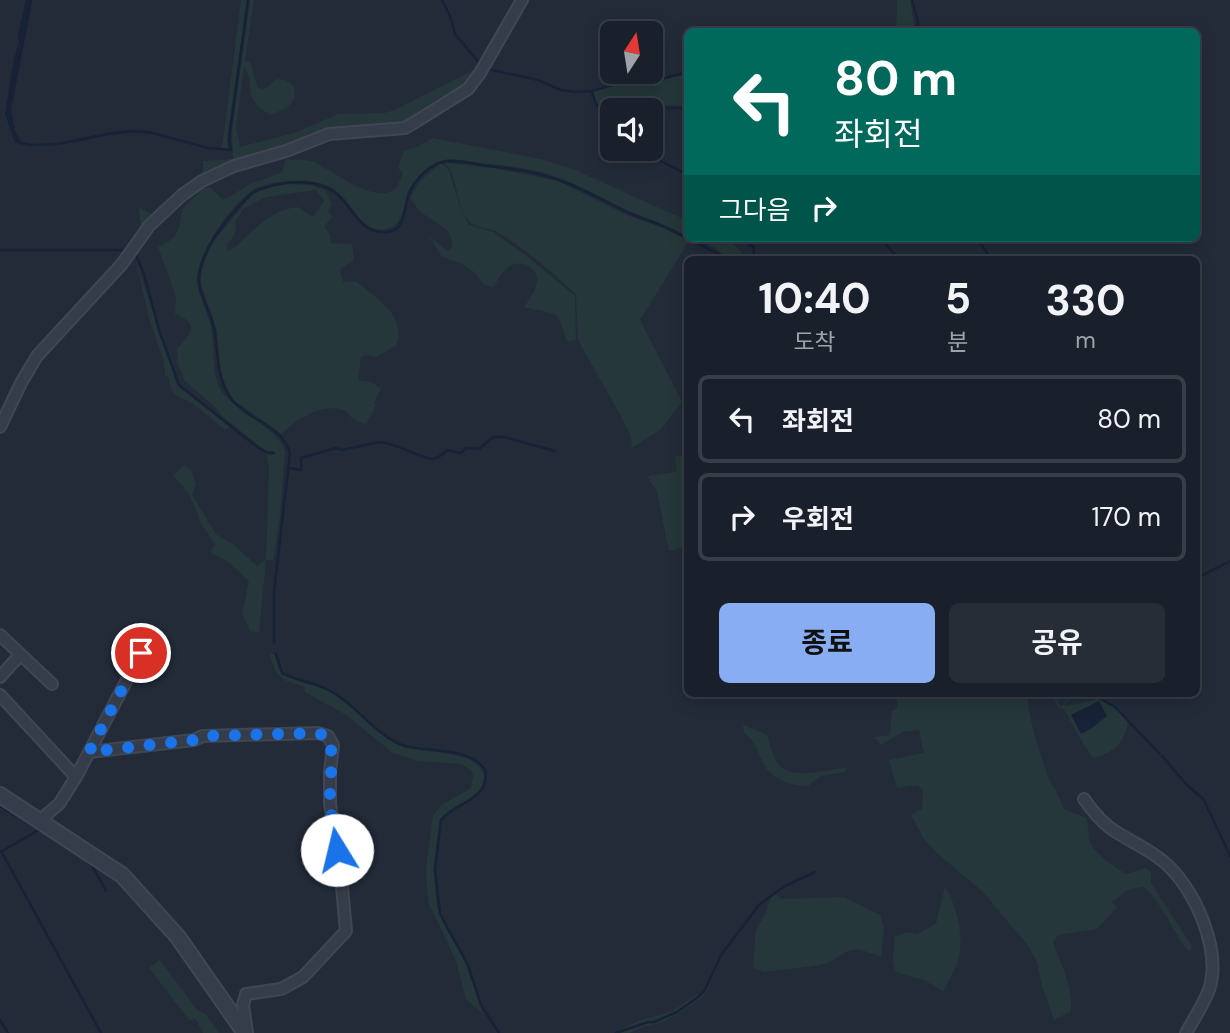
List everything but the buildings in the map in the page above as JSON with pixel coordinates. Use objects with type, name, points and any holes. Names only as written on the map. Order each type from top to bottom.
[{"type":"street","points":[[0,427],[37,356],[122,264],[149,226],[182,195],[202,181],[234,166],[286,151],[329,134],[405,128],[421,120],[468,89],[522,0]]},
{"type":"street","points":[[0,635],[52,684]]},
{"type":"street","points":[[40,820],[59,804],[76,777],[141,653]]},
{"type":"street","points":[[0,677],[20,655]]},
{"type":"street","points":[[0,695],[76,777]]},
{"type":"street","points":[[89,752],[182,742],[203,736],[318,733],[328,737],[332,744],[330,804],[341,865],[346,931],[303,977],[281,989],[246,994],[243,1005],[246,1033]]},
{"type":"street","points":[[0,795],[122,875],[178,937],[246,1033]]},
{"type":"street","points":[[1084,799],[1110,828],[1166,863],[1179,878],[1205,923],[1210,941],[1212,975],[1209,989],[1186,1033]]},
{"type":"shaded area","points":[[241,0],[247,0],[227,140],[228,149],[222,148]]},
{"type":"shaded area","points":[[250,0],[254,0],[245,61],[250,62],[258,88],[265,89],[276,79],[284,80],[294,86],[295,93],[289,105],[270,115],[255,102],[250,79],[244,67],[236,128],[240,147],[297,132],[338,114],[384,113],[395,110],[479,67],[467,87],[406,125],[367,128],[215,173],[141,234],[139,207],[151,214],[200,176],[203,161],[233,159],[232,131]]},
{"type":"shaded area","points":[[897,0],[910,0],[915,28],[896,28]]},
{"type":"shaded area","points":[[684,74],[684,106],[663,105],[663,98],[600,98],[600,107],[593,91],[618,84],[663,84],[663,80]]},
{"type":"shaded area","points":[[432,138],[541,159],[575,170],[684,219],[684,234],[542,172],[456,159],[438,161],[421,174],[408,192],[398,223],[386,229],[371,227],[339,193],[315,182],[269,184],[258,187],[244,197],[225,218],[208,245],[198,271],[197,282],[211,326],[215,370],[221,390],[236,406],[273,434],[285,451],[280,516],[273,560],[266,560],[269,470],[267,455],[271,456],[275,452],[266,451],[223,417],[185,381],[178,365],[177,349],[191,329],[188,321],[175,314],[176,297],[158,247],[174,237],[179,228],[182,209],[203,189],[210,187],[222,199],[231,196],[248,185],[282,172],[286,159],[314,162],[355,185],[378,193],[388,193],[397,187],[403,173],[398,168],[404,151]]},
{"type":"shaded area","points":[[441,163],[449,170],[460,207],[469,225],[493,232],[575,296],[576,340],[567,342],[555,314],[524,307],[531,297],[537,279],[536,274],[526,265],[516,264],[507,268],[493,287],[484,285],[474,272],[462,264],[442,257],[428,235],[447,251],[451,249],[451,236],[421,212],[410,198],[420,181]]},
{"type":"shaded area","points":[[445,163],[493,168],[558,181],[629,216],[666,229],[684,238],[684,242],[688,242],[640,320],[682,402],[661,429],[632,448],[631,437],[622,418],[578,340],[576,295],[516,244],[495,231],[470,222],[461,208],[450,169]]},
{"type":"shaded area","points":[[287,184],[310,185],[325,190],[332,203],[328,212],[333,217],[324,226],[330,235],[331,243],[352,244],[354,260],[340,269],[343,282],[357,282],[388,309],[398,325],[396,346],[376,357],[361,357],[358,380],[371,382],[381,389],[374,403],[376,406],[366,424],[353,419],[347,412],[330,408],[303,417],[281,434],[234,400],[228,391],[219,366],[217,331],[201,283],[202,269],[213,242],[253,194],[261,189]],"holes":[[[316,190],[324,201],[313,217],[298,207],[276,214],[227,251],[227,244],[235,231],[235,221],[245,207],[267,197]]]},
{"type":"shaded area","points":[[702,242],[730,242],[744,256],[724,256],[717,249]]},
{"type":"shaded area","points":[[135,257],[177,385],[230,427],[225,430],[171,389],[150,322]]},
{"type":"shaded area","points":[[684,455],[684,547],[669,551],[657,492],[647,476],[677,472],[675,456]]},
{"type":"shaded area","points":[[184,466],[191,469],[196,484],[192,495],[216,534],[234,545],[257,566],[266,560],[259,633],[250,631],[242,614],[249,581],[227,561],[210,552],[215,544],[202,525],[189,494],[173,475]]},
{"type":"shaded area","points":[[270,654],[274,654],[282,674],[332,693],[394,743],[413,749],[451,754],[474,762],[481,768],[484,777],[479,792],[440,820],[433,869],[437,907],[445,927],[464,959],[484,1015],[466,999],[456,961],[429,904],[427,891],[426,869],[433,815],[441,805],[471,788],[472,771],[461,764],[418,761],[393,753],[346,715],[305,692],[305,687],[277,674]]},
{"type":"shaded area","points":[[897,697],[1028,697],[1037,744],[1063,809],[1087,818],[1089,839],[1105,860],[1126,874],[1145,868],[1151,872],[1151,883],[1192,946],[1189,952],[1157,902],[1144,887],[1129,889],[1112,902],[1117,907],[1097,929],[1058,935],[1053,943],[1066,976],[1071,1002],[1071,1011],[1054,1020],[1037,962],[1027,944],[982,891],[924,839],[911,815],[922,809],[923,791],[918,785],[897,788],[889,760],[924,753],[919,730],[903,732],[881,745],[874,737],[890,735],[892,711],[897,708]]},
{"type":"shaded area","points":[[1053,697],[1063,706],[1070,697],[1064,706],[1096,700],[1092,697],[1096,697],[1115,708],[1128,720],[1124,735],[1113,750],[1093,758],[1064,709],[1058,707]]},
{"type":"shaded area","points":[[743,724],[767,735],[777,762],[790,772],[809,773],[847,768],[845,772],[821,776],[808,786],[781,780],[765,767],[753,742],[744,733]]},
{"type":"shaded area","points":[[819,870],[776,895],[782,899],[844,897],[880,915],[884,927],[881,957],[859,949],[815,966],[764,972],[753,967],[756,930],[766,913],[770,899],[759,906],[722,955],[707,991],[701,998],[660,1023],[630,1033],[614,1033],[638,1021],[671,1012],[701,992],[706,987],[721,953],[759,904],[785,885]]},
{"type":"shaded area","points":[[945,886],[956,911],[960,947],[957,965],[943,991],[924,980],[896,972],[893,959],[894,937],[907,932],[917,934],[936,924]]},
{"type":"shaded area","points":[[160,960],[197,1010],[206,1014],[219,1033],[203,1033],[195,1018],[190,1021],[149,968]]},
{"type":"water","points":[[26,0],[32,0],[31,8],[11,110],[15,131],[21,142],[53,143],[117,131],[150,131],[149,134],[115,135],[50,146],[15,143],[5,114]]},
{"type":"water","points":[[1099,701],[1107,716],[1081,734],[1071,715]]},
{"type":"waterway","points":[[149,132],[208,148],[231,150],[229,139],[248,0]]},
{"type":"waterway","points":[[442,0],[455,34],[481,65]]},
{"type":"waterway","points":[[912,0],[917,28]]},
{"type":"waterway","points":[[487,69],[538,80],[561,90],[576,92],[592,91],[629,80],[654,81],[684,73]]},
{"type":"waterway","points":[[592,92],[600,108]]},
{"type":"waterway","points":[[663,108],[684,108]]},
{"type":"waterway","points":[[661,161],[684,173]]},
{"type":"waterway","points":[[274,642],[274,592],[290,453],[280,436],[239,407],[227,392],[221,376],[214,328],[200,288],[199,276],[207,250],[215,236],[252,193],[284,183],[319,185],[338,195],[367,227],[389,232],[400,225],[410,191],[424,173],[440,163],[464,162],[525,171],[560,180],[684,236]]},
{"type":"waterway","points":[[695,242],[720,256]]},
{"type":"waterway","points":[[750,242],[749,245],[754,247],[753,256]]},
{"type":"waterway","points":[[884,242],[896,256]]},
{"type":"waterway","points":[[980,242],[989,256]]},
{"type":"waterway","points":[[0,250],[126,250]]},
{"type":"waterway","points":[[136,255],[179,385],[256,446],[274,453]]},
{"type":"waterway","points":[[289,468],[301,470],[301,458],[336,448],[342,450],[379,442],[433,459],[447,450],[461,453],[466,448],[479,449],[493,437],[504,437],[555,451]]},
{"type":"waterway","points":[[1200,576],[1230,561]]},
{"type":"waterway","points":[[276,654],[282,673],[332,692],[395,742],[469,757],[485,770],[485,780],[477,794],[441,820],[435,869],[440,914],[468,965],[481,1005],[499,1033]]},
{"type":"waterway","points":[[1097,697],[1115,707],[1159,753]]},
{"type":"waterway","points":[[1162,756],[1204,800],[1230,856]]},
{"type":"waterway","points":[[0,806],[65,846]]},
{"type":"waterway","points":[[2,851],[39,830]]},
{"type":"waterway","points":[[1,851],[101,1033]]},
{"type":"waterway","points":[[85,859],[92,865],[106,891]]},
{"type":"waterway","points":[[616,1033],[677,1012],[698,997],[705,990],[721,955],[759,905],[785,886],[815,872]]},
{"type":"waterway","points":[[0,1020],[8,1033]]},
{"type":"route","points":[[141,653],[89,752],[169,744],[203,736],[318,733],[328,737],[332,744],[330,804],[337,850]]}]
